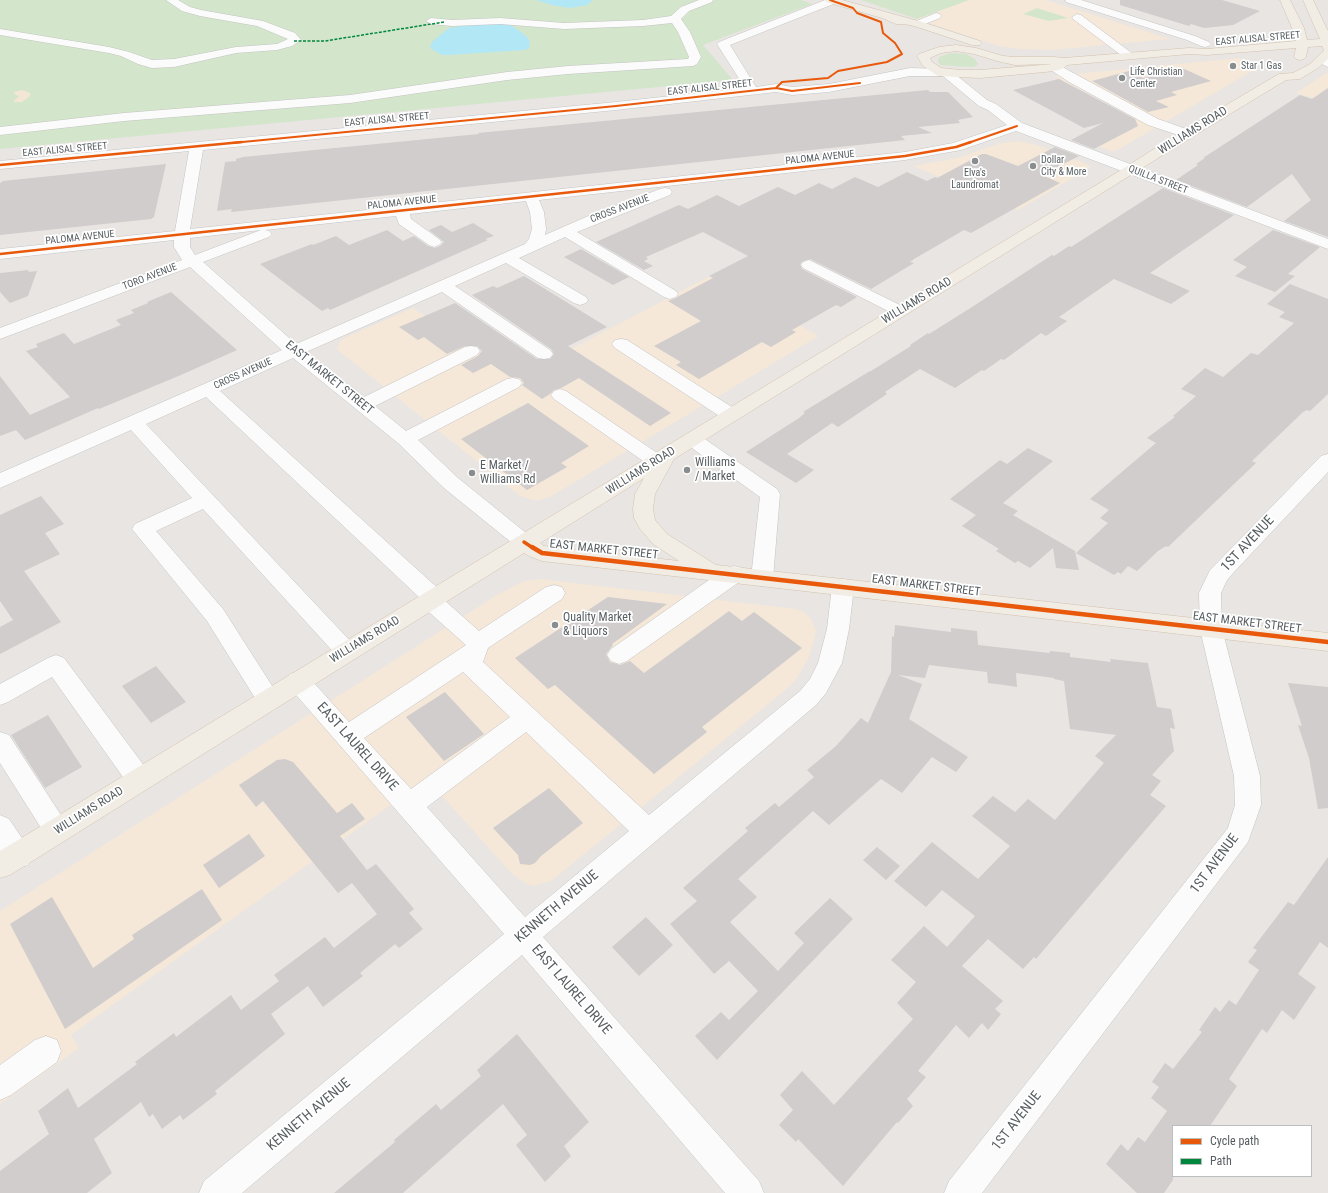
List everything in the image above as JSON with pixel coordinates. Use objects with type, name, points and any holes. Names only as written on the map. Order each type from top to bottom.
[{"type":"main road","points":[[831,0],[853,8],[918,24],[992,49],[1017,54],[1048,56],[1088,54],[1123,57]]},
{"type":"main road","points":[[1285,0],[1301,39]]},
{"type":"main road","points":[[1308,0],[1327,49]]},
{"type":"main road","points":[[853,8],[857,13],[904,31]]},
{"type":"main road","points":[[886,16],[941,40],[969,49]]},
{"type":"main road","name":"EAST ALISAL STREET","points":[[944,73],[977,75],[1123,57],[1190,51],[1207,52],[1301,39]]},
{"type":"main road","name":"EAST ALISAL STREET","points":[[1190,51],[1194,45],[1301,39],[1327,49]]},
{"type":"main road","name":"WILLIAMS ROAD","points":[[9,861],[268,699],[1131,170],[1287,68],[1300,56],[1301,39]]},
{"type":"main road","name":"EAST ALISAL STREET","points":[[924,52],[946,49],[969,49],[988,55],[1021,62],[1054,60],[1060,64]]},
{"type":"main road","name":"WILLIAMS ROAD","points":[[1287,68],[1296,76],[1314,66],[1327,49]]},
{"type":"main road","points":[[924,52],[930,67],[944,73]]},
{"type":"main road","points":[[1158,54],[1186,58],[1246,53],[1260,54],[1272,59]]},
{"type":"main road","points":[[977,75],[992,66],[992,60],[988,55]]},
{"type":"main road","points":[[662,458],[645,494],[643,504],[644,518],[647,524],[660,539],[724,573]]},
{"type":"main road","name":"EAST MARKET STREET","points":[[524,542],[538,552],[542,553],[1328,642]]},
{"type":"street","points":[[0,32],[110,50],[125,54],[142,62],[152,64],[174,63],[236,50],[277,46],[288,44],[295,40],[291,36],[259,23],[200,13],[186,9],[171,0]]},
{"type":"street","points":[[431,21],[452,23],[500,21],[564,26],[622,25],[674,19],[685,10],[708,0]]},
{"type":"street","points":[[753,91],[722,44],[831,0]]},
{"type":"street","points":[[1070,0],[1191,38],[1205,44]]},
{"type":"street","points":[[918,24],[936,16]]},
{"type":"street","points":[[1077,17],[1123,57]]},
{"type":"street","points":[[0,131],[124,117],[350,99],[485,78],[568,70],[693,62],[695,57],[684,32],[674,19]]},
{"type":"street","name":"EAST ALISAL STREET","points":[[776,88],[782,82],[868,73],[904,63],[924,52]]},
{"type":"street","points":[[1060,64],[1073,79],[1153,122],[1187,134]]},
{"type":"street","name":"EAST ALISAL STREET","points":[[0,165],[616,106],[776,88],[792,91],[812,89],[850,85],[903,73],[944,73]]},
{"type":"street","name":"QUILLA STREET","points":[[944,73],[983,103],[992,107],[1017,126],[1046,139],[1328,244]]},
{"type":"street","name":"QUILLA STREET","points":[[977,75],[980,88],[993,102],[992,107]]},
{"type":"street","points":[[804,80],[804,85],[812,89]]},
{"type":"street","name":"PALOMA AVENUE","points":[[0,254],[711,178],[920,154],[956,147],[1017,126]]},
{"type":"street","name":"EAST MARKET STREET","points":[[196,146],[182,235],[183,252],[191,261],[294,351],[405,439],[451,483],[524,542]]},
{"type":"street","name":"CROSS AVENUE","points":[[0,481],[565,231],[633,203],[711,178]]},
{"type":"street","points":[[530,247],[536,239],[539,229],[539,219],[531,197]]},
{"type":"street","points":[[402,211],[404,222],[434,242]]},
{"type":"street","name":"TORO AVENUE","points":[[0,334],[191,261],[301,222]]},
{"type":"street","points":[[565,231],[670,294]]},
{"type":"street","points":[[507,257],[580,300]]},
{"type":"street","points":[[809,265],[900,311]]},
{"type":"street","points":[[443,285],[544,354]]},
{"type":"street","points":[[621,344],[731,415]]},
{"type":"street","points":[[362,405],[471,351]]},
{"type":"street","points":[[405,439],[513,383]]},
{"type":"street","points":[[208,389],[432,599],[476,647]]},
{"type":"street","points":[[560,395],[662,458]]},
{"type":"street","points":[[134,422],[346,651]]},
{"type":"street","points":[[692,439],[770,494],[762,578]]},
{"type":"street","name":"1ST AVENUE","points":[[962,1193],[1239,834],[1248,805],[1247,776],[1212,629],[1210,593],[1218,576],[1328,460]]},
{"type":"street","points":[[205,500],[142,530],[215,615],[268,699]]},
{"type":"street","points":[[619,655],[724,573]]},
{"type":"street","name":"KENNETH AVENUE","points":[[216,1193],[647,831],[808,698],[818,686],[830,662],[835,643],[843,587]]},
{"type":"street","points":[[347,736],[554,593]]},
{"type":"street","points":[[476,647],[470,665],[647,831]]},
{"type":"street","points":[[0,695],[56,664],[139,779]]},
{"type":"street","name":"EAST LAUREL DRIVE","points":[[298,681],[409,805],[747,1193]]},
{"type":"street","points":[[409,805],[526,719]]},
{"type":"street","points":[[0,742],[57,831]]},
{"type":"street","points":[[0,827],[9,861]]},
{"type":"street","points":[[0,1084],[46,1051]]},
{"type":"shaded area","points":[[969,0],[1046,0],[1170,39],[1052,50],[1017,49],[998,46],[917,19]]},
{"type":"shaded area","points":[[1239,58],[1259,67],[1116,151],[1111,151],[1080,140],[1126,113],[1054,76]]},
{"type":"shaded area","points":[[1328,72],[1328,102],[1296,93]]},
{"type":"shaded area","points":[[1019,141],[1037,145],[1089,165],[1090,168],[1018,210],[913,166],[957,158],[1001,143]]},
{"type":"shaded area","points":[[710,276],[819,336],[550,497],[540,500],[533,500],[520,496],[337,348],[339,343],[344,338],[413,308],[518,377]]},
{"type":"shaded area","points":[[540,579],[796,609],[804,612],[811,619],[816,631],[814,641],[808,659],[795,681],[783,692],[551,881],[533,886],[525,883],[512,874],[427,779],[71,1035],[79,1048],[0,1104],[0,911],[497,595],[524,581]]},
{"type":"green space","points":[[0,0],[801,0],[812,4],[703,45],[733,80],[0,149]]},
{"type":"green space","points":[[861,0],[969,0],[917,19]]},
{"type":"green space","points":[[1037,8],[1068,18],[1049,21],[1023,14]]},
{"type":"green space","points":[[951,53],[966,54],[975,59],[978,64],[974,67],[940,65],[938,61],[939,57]]},
{"type":"sand","points":[[22,90],[30,93],[30,96],[22,102],[13,102],[19,96],[14,94],[14,92]]},
{"type":"water","points":[[536,0],[593,0],[587,5],[570,8],[552,5]]},
{"type":"water","points":[[475,24],[509,24],[528,38],[530,42],[529,48],[525,50],[442,55],[430,48],[432,42],[449,28]]},
{"type":"building","points":[[1120,0],[1222,0],[1260,11],[1233,25],[1204,28],[1191,24],[1189,26],[1120,5]]},
{"type":"building","points":[[1182,68],[1211,81],[1171,92],[1177,95],[1156,101],[1169,107],[1148,112],[1092,81],[1129,71],[1143,78]]},
{"type":"building","points":[[1059,79],[1135,119],[1138,126],[1094,149],[1071,140],[1103,123],[1084,128],[1013,90]]},
{"type":"building","points":[[1328,88],[1328,237],[1284,221],[1311,200],[1292,174],[1247,207],[1176,180],[1198,165],[1196,164],[1205,158],[1203,158],[1300,95],[1312,99]]},
{"type":"building","points":[[928,90],[930,92],[948,92],[973,117],[958,120],[960,123],[918,127],[932,133],[901,136],[905,140],[231,212],[232,209],[217,211],[225,162],[236,161],[236,159],[243,157]]},
{"type":"building","points":[[1055,147],[1079,156],[1042,175],[1060,183],[971,233],[964,230],[914,259],[910,262],[914,263],[871,289],[810,259],[803,261],[800,264],[802,269],[857,297],[841,307],[836,305],[792,330],[796,332],[771,347],[762,342],[699,379],[676,365],[681,362],[654,346],[701,321],[668,301],[713,278],[709,276],[748,256],[703,232],[646,257],[648,259],[644,261],[653,266],[644,270],[596,242],[679,205],[688,209],[717,195],[739,206],[778,187],[795,195],[819,183],[832,189],[855,177],[878,187],[907,172],[927,181],[935,177],[937,178],[982,154],[986,154],[1018,166]]},
{"type":"building","points":[[166,164],[154,217],[151,219],[0,235],[0,183],[3,181]]},
{"type":"building","points":[[1163,188],[1234,215],[1150,273],[1190,291],[1171,304],[1114,279],[1059,317],[1067,321],[1046,336],[1041,333],[1004,360],[1001,359],[955,388],[920,369],[885,392],[887,394],[838,427],[832,423],[787,454],[814,470],[796,483],[746,452],[799,418],[805,413],[803,412],[911,346],[910,345],[928,333],[929,334],[972,307],[1052,255],[1054,256],[1069,246],[1071,247]]},
{"type":"building","points":[[473,223],[494,236],[330,310],[328,308],[322,311],[260,264],[336,236],[349,245],[387,230],[403,241],[414,236],[428,246],[435,248],[444,242],[429,230],[441,225],[452,232]]},
{"type":"building","points":[[1273,230],[1320,247],[1288,274],[1295,276],[1275,292],[1235,276],[1247,267],[1233,260]]},
{"type":"building","points":[[581,249],[629,277],[613,285],[564,257]]},
{"type":"building","points":[[29,270],[28,272],[37,271],[28,296],[10,303],[0,292],[0,273]]},
{"type":"building","points":[[524,276],[607,327],[568,346],[671,413],[650,426],[579,378],[561,388],[554,390],[542,399],[522,385],[524,383],[520,378],[510,377],[491,364],[473,373],[461,365],[478,356],[482,351],[477,346],[465,346],[447,354],[424,337],[418,340],[399,327],[455,303],[537,359],[550,359],[554,354],[551,349],[472,295],[493,286],[497,288]]},
{"type":"building","points":[[1290,284],[1328,299],[1328,394],[1310,411],[1307,410],[1303,412],[1252,461],[1256,463],[1168,547],[1166,546],[1158,551],[1137,571],[1128,566],[1121,574],[1118,572],[1114,575],[1076,553],[1108,523],[1100,518],[1109,510],[1090,499],[1156,443],[1147,438],[1175,417],[1173,416],[1196,396],[1181,389],[1205,368],[1223,377],[1251,353],[1258,355],[1294,323],[1279,317],[1285,312],[1267,304]]},
{"type":"building","points":[[171,292],[237,350],[25,440],[16,430],[0,436],[0,376],[30,415],[70,397],[26,351],[38,347],[36,344],[64,333],[74,344],[121,325],[116,320],[134,313],[131,310]]},
{"type":"building","points":[[528,403],[589,446],[561,463],[567,467],[527,490],[461,439]]},
{"type":"building","points":[[1028,448],[1053,461],[1003,503],[1018,511],[1013,515],[1075,551],[1079,570],[1056,568],[1053,548],[1030,568],[1018,561],[1015,563],[996,551],[999,549],[962,526],[976,515],[950,499],[1000,460],[1007,464]]},
{"type":"building","points":[[41,496],[64,524],[45,533],[60,554],[24,571],[61,622],[0,654],[0,627],[13,620],[0,601],[0,515]]},
{"type":"building","points":[[608,597],[667,604],[612,644],[613,645],[606,654],[610,662],[620,665],[630,661],[644,673],[729,611],[742,621],[754,612],[802,648],[702,727],[707,732],[654,774],[555,685],[548,689],[515,658]]},
{"type":"building","points":[[895,625],[951,632],[951,628],[977,631],[978,645],[1050,653],[1050,651],[1070,653],[1070,657],[1111,662],[1110,659],[1148,663],[1157,707],[1171,709],[1175,729],[1170,728],[1174,751],[1152,775],[1161,781],[1150,795],[1166,806],[1036,959],[1034,957],[1023,969],[988,939],[962,966],[1003,1001],[995,1009],[1001,1014],[988,1030],[982,1023],[969,1038],[956,1025],[918,1071],[926,1077],[907,1099],[913,1106],[898,1123],[897,1122],[843,1186],[798,1139],[796,1142],[779,1125],[793,1110],[780,1095],[802,1071],[834,1105],[913,1019],[897,1003],[916,982],[891,960],[924,926],[947,947],[975,916],[942,890],[926,907],[894,881],[932,842],[978,879],[1010,846],[972,816],[993,796],[1015,812],[1028,799],[1055,820],[1104,763],[1095,756],[1116,735],[1070,729],[1064,681],[1054,678],[1016,673],[1017,687],[988,683],[987,672],[929,665],[925,678],[898,675],[922,684],[909,719],[968,757],[956,772],[932,757],[902,793],[881,779],[829,825],[813,811],[738,879],[757,897],[730,922],[778,971],[804,943],[794,933],[830,898],[853,919],[717,1060],[695,1036],[721,1012],[729,1020],[758,991],[729,961],[714,974],[670,924],[697,901],[683,888],[748,831],[745,828],[775,803],[779,807],[814,777],[807,770],[836,746],[861,718],[868,723],[891,672],[892,636],[894,637]]},
{"type":"building","points":[[156,666],[186,702],[151,723],[122,686]]},
{"type":"building","points":[[1288,683],[1328,687],[1328,808],[1318,809],[1309,758],[1298,725],[1302,726]]},
{"type":"building","points":[[445,692],[484,734],[444,761],[406,717]]},
{"type":"building","points":[[48,715],[82,767],[45,788],[11,735]]},
{"type":"building","points":[[285,759],[293,762],[337,813],[352,803],[365,819],[340,836],[367,870],[376,864],[414,909],[409,913],[423,929],[399,948],[395,944],[360,973],[363,976],[323,1007],[308,986],[271,1014],[285,1034],[215,1091],[217,1094],[183,1120],[180,1115],[162,1129],[153,1114],[149,1117],[141,1102],[94,1139],[112,1173],[87,1193],[0,1193],[0,1171],[49,1134],[38,1111],[68,1088],[78,1108],[137,1064],[135,1062],[174,1033],[176,1037],[231,995],[241,1010],[279,981],[274,975],[325,937],[334,948],[377,914],[352,883],[338,893],[263,801],[256,807],[239,785],[277,760]]},
{"type":"building","points":[[549,788],[583,823],[541,856],[535,863],[530,865],[520,864],[518,855],[493,828]]},
{"type":"building","points":[[249,834],[265,856],[219,888],[203,865]]},
{"type":"building","points":[[877,847],[900,866],[886,880],[863,860]]},
{"type":"building","points":[[1328,857],[1328,948],[1320,942],[1298,974],[1316,987],[1294,1020],[1282,1010],[1267,1033],[1262,1029],[1229,1079],[1237,1086],[1211,1125],[1172,1125],[1173,1180],[1164,1193],[1137,1193],[1106,1164],[1121,1144],[1128,1151],[1138,1137],[1145,1142],[1167,1111],[1151,1098],[1159,1087],[1152,1082],[1165,1063],[1173,1069],[1202,1032],[1199,1030],[1215,1007],[1220,1012],[1229,1000],[1236,1005],[1259,970],[1248,962],[1257,950],[1253,948],[1288,902],[1294,905]]},
{"type":"building","points":[[202,889],[222,920],[65,1029],[10,924],[52,897],[93,968],[134,939],[132,935]]},
{"type":"building","points":[[646,917],[673,945],[639,976],[612,947]]},
{"type":"building","points":[[517,1034],[589,1122],[564,1146],[571,1156],[545,1182],[516,1145],[527,1135],[503,1104],[403,1193],[334,1193],[395,1142],[394,1140],[436,1104],[441,1110],[481,1076],[477,1070]]},
{"type":"marked path","points":[[294,41],[325,41],[444,22]]},
{"type":"cycle path","points":[[776,88],[782,82],[828,78],[838,71],[887,62],[902,54],[895,43],[883,33],[881,22],[857,13],[853,8],[830,0]]},
{"type":"cycle path","points":[[0,165],[616,106],[776,88],[792,91],[860,83]]},
{"type":"cycle path","points":[[0,254],[905,156],[956,147],[1017,126]]},
{"type":"cycle path","points":[[524,542],[538,552],[542,553],[1328,642]]},
{"type":"place","name":"Star 1 Gas","points":[[1233,66]]},
{"type":"place","name":"Life Christian Center","points":[[1122,78]]},
{"type":"place","name":"Elva's Laundromat","points":[[975,161]]},
{"type":"place","name":"Dollar City & More","points":[[1033,166]]},
{"type":"place","name":"Williams / Market","points":[[687,470]]},
{"type":"place","name":"E Market / Williams Rd","points":[[472,473]]},
{"type":"place","name":"Quality Market & Liquors","points":[[555,625]]}]
